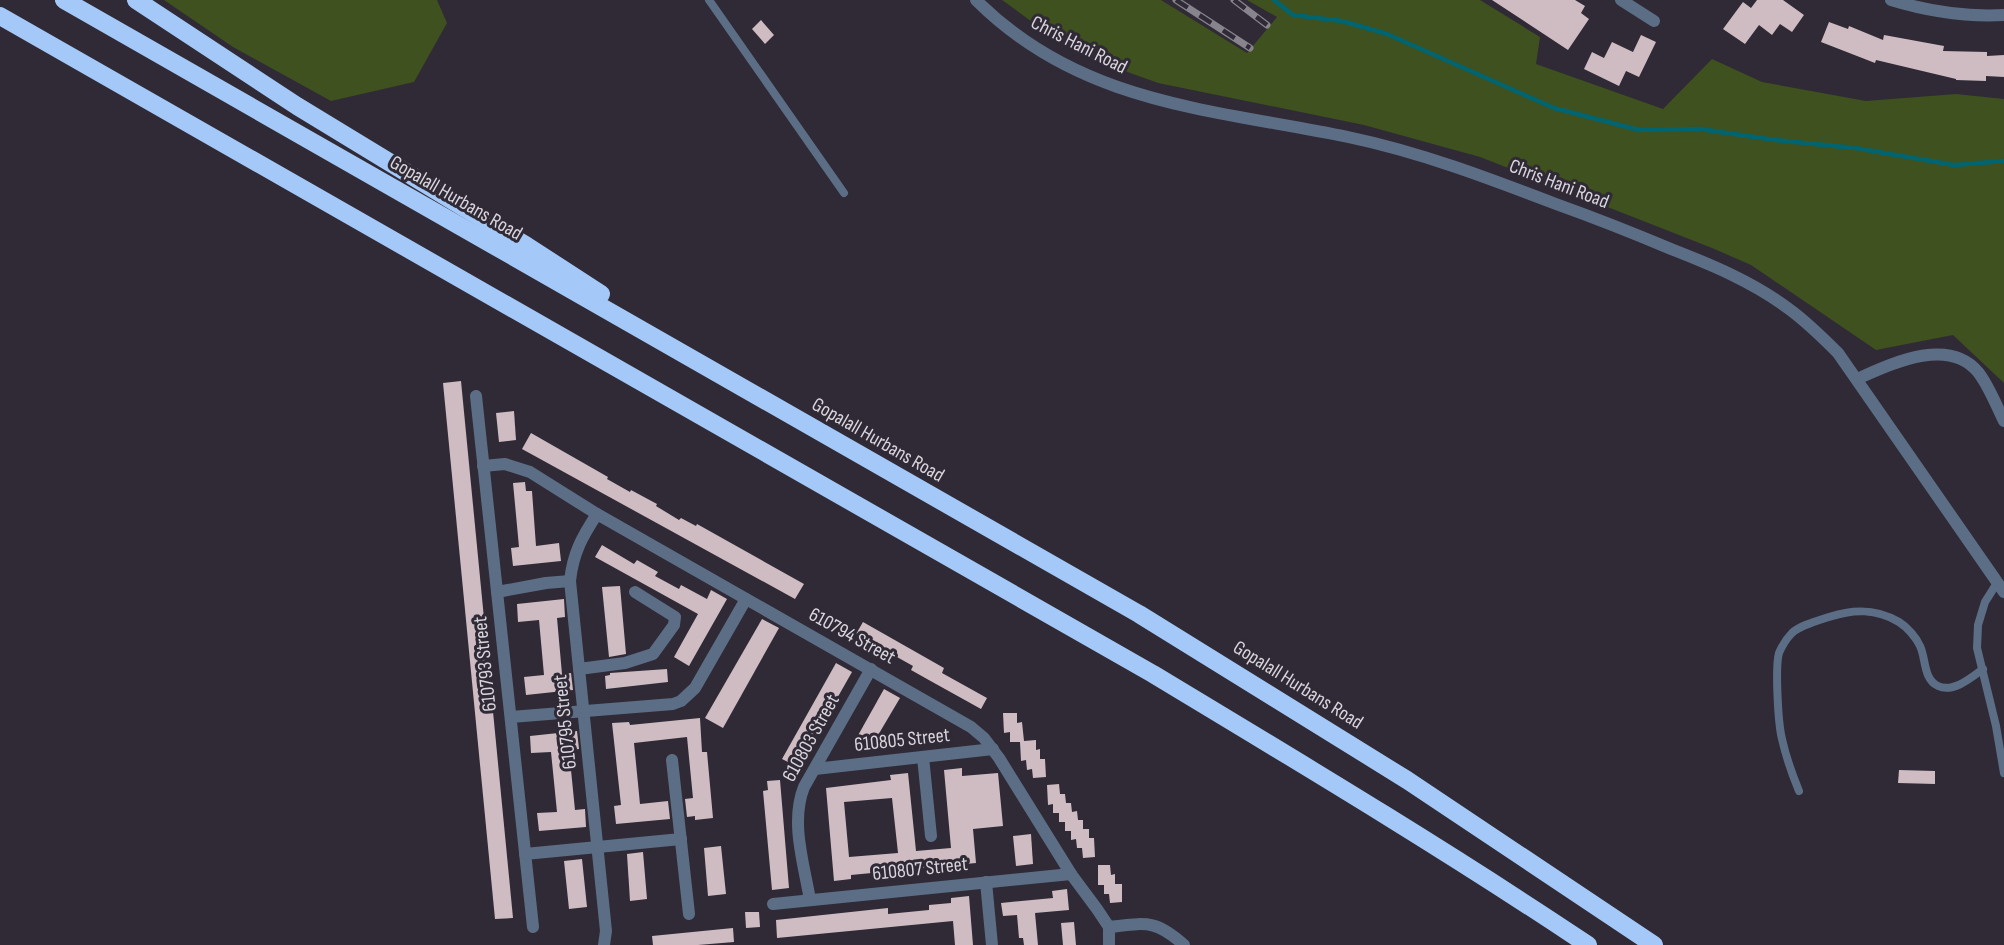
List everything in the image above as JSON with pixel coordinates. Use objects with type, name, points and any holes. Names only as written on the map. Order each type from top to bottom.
[{"type":"highway","name":"Gopalall Hurbans Road","points":[[64,0],[1130,609],[1397,773],[1654,945]]},
{"type":"highway","points":[[136,0],[297,106],[527,246],[599,293],[630,323]]},
{"type":"highway","points":[[0,16],[1153,674],[1506,891],[1588,945]]},
{"type":"street","name":"Chris Hani Road","points":[[976,0],[1016,34],[1039,49],[1110,86],[1145,97],[1234,117],[1350,137],[1440,161],[1609,223],[1719,268],[1756,287],[1790,309],[1816,330],[1838,353],[2001,587]]},
{"type":"street","points":[[1621,0],[1654,21]]},
{"type":"street","points":[[1891,0],[1950,13],[2004,15]]},
{"type":"street","points":[[1857,379],[1886,366],[1926,355],[1953,354],[1966,361],[1978,372],[2004,421]]},
{"type":"street","name":"610793 Street","points":[[476,396],[533,927]]},
{"type":"street","name":"610794 Street","points":[[483,466],[505,464],[530,472],[597,514],[971,727],[993,749],[1071,874],[1109,927]]},
{"type":"street","name":"610795 Street","points":[[597,514],[579,543],[572,562],[570,581],[606,931]]},
{"type":"street","points":[[497,592],[570,581]]},
{"type":"street","points":[[579,669],[625,663],[653,654],[674,625],[675,617],[635,592]]},
{"type":"street","points":[[511,717],[673,704],[681,701],[695,688],[746,599]]},
{"type":"street","name":"610803 Street","points":[[810,900],[798,814],[799,799],[871,669]]},
{"type":"street","name":"610805 Street","points":[[815,769],[993,749]]},
{"type":"street","points":[[923,757],[931,836]]},
{"type":"street","points":[[672,760],[689,914]]},
{"type":"street","points":[[525,854],[681,839]]},
{"type":"street","name":"610807 Street","points":[[773,904],[1071,874]]},
{"type":"street","points":[[986,882],[992,945]]},
{"type":"street","points":[[1109,945],[1109,927],[1146,923],[1161,927],[1184,945]]},
{"type":"street","points":[[603,945],[606,931]]},
{"type":"street","points":[[606,931],[614,945]]},
{"type":"lane","points":[[710,0],[844,193]]},
{"type":"lane","points":[[2001,587],[1985,602],[1978,625],[1977,648],[2000,727],[2004,773]]},
{"type":"lane","points":[[1799,791],[1781,737],[1778,684],[1779,654],[1793,632],[1811,623],[1842,613],[1860,610],[1883,614],[1901,623],[1913,636],[1920,645],[1927,674],[1933,683],[1940,687],[1952,687],[1966,681],[1983,669]]},
{"type":"green space","points":[[164,0],[437,0],[447,23],[414,82],[331,101],[233,47]]},
{"type":"green space","points":[[1002,0],[1161,0],[1247,53],[1277,17],[1247,0],[1480,0],[1540,37],[1536,64],[1663,109],[1712,59],[1762,82],[1866,101],[1956,94],[2004,99],[2004,383],[1953,335],[1876,350],[1751,265],[1712,248],[1480,157],[1364,125],[1158,83],[1075,53]]},
{"type":"building","points":[[1492,0],[1575,0],[1585,6],[1581,13],[1589,19],[1568,50]]},
{"type":"building","points":[[1757,0],[1783,0],[1804,15],[1792,32],[1780,24],[1772,35],[1759,25],[1745,44],[1723,29],[1743,2],[1751,8]]},
{"type":"building","points":[[761,20],[774,35],[765,44],[752,29]]},
{"type":"building","points":[[1829,22],[1848,29],[1849,26],[1883,40],[1884,35],[1944,46],[1943,51],[1987,52],[1987,56],[2004,55],[2004,77],[1986,76],[1986,81],[1956,80],[1876,60],[1875,63],[1821,42]]},
{"type":"building","points":[[1641,35],[1656,42],[1639,77],[1626,71],[1619,86],[1584,69],[1592,52],[1604,58],[1612,42],[1633,52]]},
{"type":"building","points":[[461,381],[513,918],[495,919],[443,383]]},
{"type":"building","points":[[514,411],[516,440],[499,442],[496,413]]},
{"type":"building","points":[[531,433],[630,492],[631,490],[657,504],[656,506],[679,520],[681,518],[696,526],[697,524],[804,584],[795,599],[522,449]]},
{"type":"building","points":[[525,482],[526,491],[532,491],[536,546],[559,543],[561,561],[513,566],[511,548],[519,547],[513,483]]},
{"type":"building","points":[[602,545],[634,564],[637,560],[658,572],[655,576],[679,589],[681,585],[707,599],[711,590],[727,599],[689,666],[674,657],[698,614],[595,557]]},
{"type":"building","points":[[620,586],[626,654],[609,657],[602,587]]},
{"type":"building","points":[[564,599],[565,617],[557,618],[562,674],[571,673],[573,690],[526,695],[524,677],[544,675],[539,620],[518,622],[517,604]]},
{"type":"building","points":[[762,619],[779,628],[723,728],[705,718]]},
{"type":"building","points":[[863,622],[944,668],[942,673],[987,698],[981,709],[911,670],[913,666],[856,634]]},
{"type":"building","points":[[836,663],[852,672],[798,767],[782,759]]},
{"type":"building","points":[[667,669],[668,682],[606,689],[605,676],[610,673]]},
{"type":"building","points":[[884,689],[900,698],[871,747],[856,739]]},
{"type":"building","points":[[1003,713],[1017,713],[1017,723],[1022,722],[1024,741],[1036,740],[1036,750],[1040,749],[1040,759],[1045,759],[1046,777],[1033,778],[1032,769],[1027,770],[1026,760],[1021,761],[1020,742],[1010,742],[1010,732],[1004,733]]},
{"type":"building","points":[[700,718],[702,752],[707,752],[713,818],[695,820],[695,816],[687,817],[685,799],[693,798],[687,737],[634,743],[640,804],[668,801],[670,819],[616,824],[614,806],[621,805],[612,723],[629,722],[630,725]]},
{"type":"building","points":[[577,731],[579,749],[569,750],[575,810],[585,809],[586,827],[539,831],[537,813],[557,812],[551,752],[531,753],[530,736]]},
{"type":"building","points":[[962,768],[962,776],[998,773],[1003,826],[973,829],[976,863],[851,875],[851,879],[834,881],[826,788],[891,780],[890,775],[908,773],[916,851],[951,848],[944,770]],"holes":[[[892,798],[898,853],[849,857],[844,802]]]},
{"type":"building","points":[[1899,770],[1935,771],[1935,784],[1898,783]]},
{"type":"building","points":[[780,780],[789,888],[772,890],[763,791],[768,790],[767,781]]},
{"type":"building","points":[[1059,784],[1060,794],[1065,794],[1066,803],[1071,803],[1072,812],[1077,811],[1078,820],[1083,820],[1083,829],[1089,829],[1089,838],[1094,838],[1095,857],[1083,858],[1082,848],[1077,848],[1076,839],[1071,840],[1071,831],[1065,831],[1065,822],[1059,822],[1059,813],[1053,813],[1053,804],[1048,805],[1047,785]]},
{"type":"building","points":[[1031,834],[1033,864],[1016,866],[1013,836]]},
{"type":"building","points":[[721,846],[726,894],[708,896],[704,848]]},
{"type":"building","points":[[643,852],[647,899],[630,901],[627,854]]},
{"type":"building","points":[[582,859],[587,907],[569,909],[564,861]]},
{"type":"building","points":[[1098,865],[1110,865],[1111,875],[1115,874],[1115,884],[1122,884],[1122,902],[1110,903],[1109,894],[1104,894],[1104,885],[1098,885]]},
{"type":"building","points":[[1067,889],[1069,910],[1035,913],[1038,945],[1024,945],[1023,938],[1019,938],[1017,915],[1003,916],[1001,903],[1053,898],[1052,891]]},
{"type":"building","points":[[969,896],[973,945],[955,945],[953,921],[777,938],[776,920],[888,908],[888,914],[929,910],[929,905],[951,903],[951,898]]},
{"type":"building","points":[[745,912],[759,912],[760,927],[746,928]]},
{"type":"building","points":[[1074,922],[1076,945],[1063,945],[1061,923]]},
{"type":"building","points":[[733,928],[734,942],[653,945],[652,936]]},
{"type":"waterway","points":[[1274,0],[1293,15],[1342,21],[1387,34],[1554,108],[1639,130],[1700,129],[1855,148],[1954,165],[2004,161]]},
{"type":"railway","points":[[1176,0],[1250,48]]},
{"type":"railway","points":[[1234,0],[1267,25]]}]
